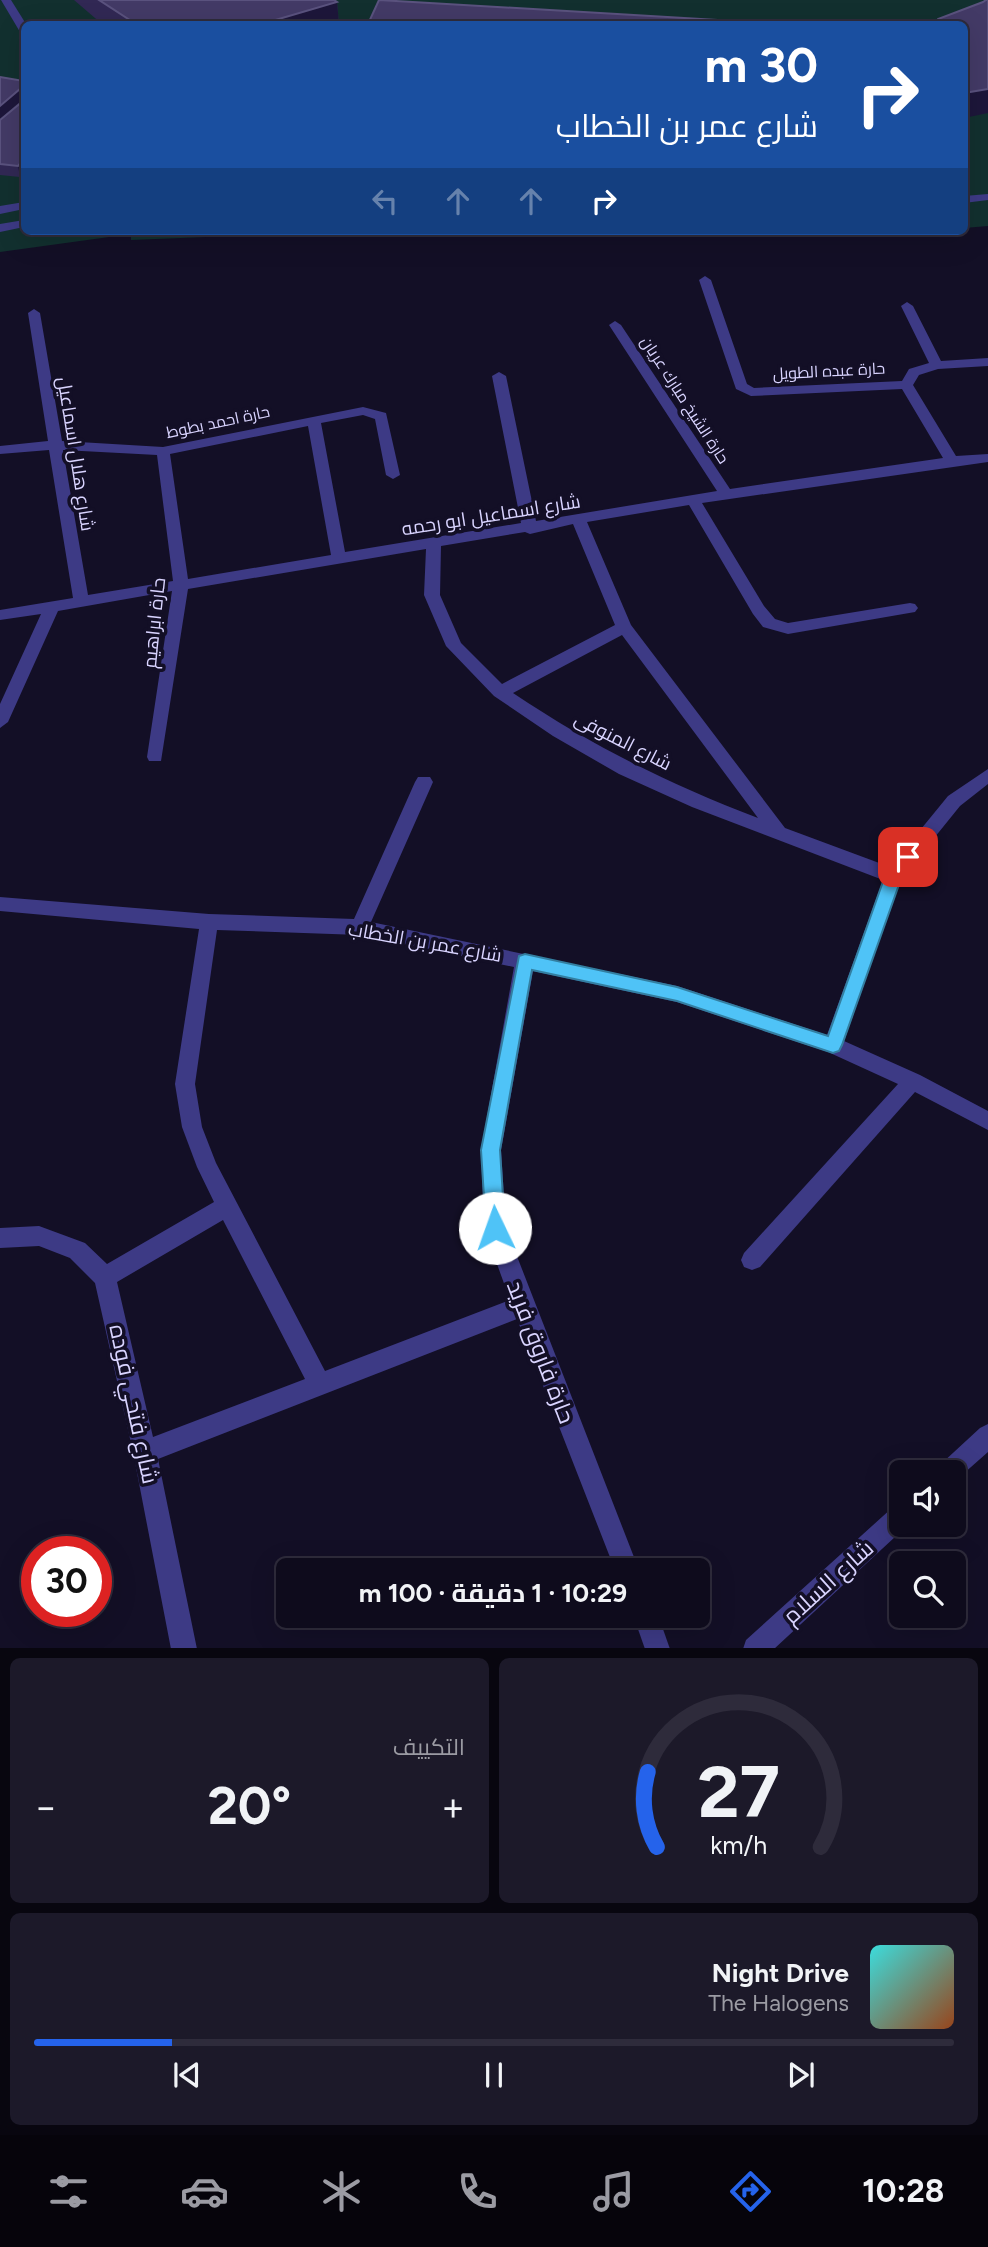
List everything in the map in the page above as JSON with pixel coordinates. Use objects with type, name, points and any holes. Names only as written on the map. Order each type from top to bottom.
[{"type":"street","points":[[6,0],[21,25]]},
{"type":"street","points":[[968,200],[988,197]]},
{"type":"street","points":[[0,209],[21,206]]},
{"type":"street","points":[[0,228],[21,224]]},
{"type":"street","name":"حارة عبده الطويل","points":[[705,280],[741,386],[751,392],[906,385]]},
{"type":"street","points":[[906,306],[937,365]]},
{"type":"street","name":"شارع هلال اسماعيل","points":[[34,313],[81,601]]},
{"type":"street","name":"حارة الشيخ مبارك عريان","points":[[615,325],[726,494]]},
{"type":"street","points":[[952,460],[906,385],[914,372],[937,365],[988,362]]},
{"type":"street","points":[[499,376],[530,529]]},
{"type":"street","name":"حارة احمد بطوط","points":[[0,450],[55,445],[163,452],[363,411],[382,416],[393,475]]},
{"type":"street","points":[[314,420],[339,559]]},
{"type":"street","name":"حارة ابراهيم","points":[[155,757],[181,585],[163,452]]},
{"type":"street","name":"شارع اسماعيل ابو رحمه","points":[[0,615],[579,521],[726,494],[952,460],[988,458]]},
{"type":"street","points":[[693,500],[758,610],[769,623],[788,629],[909,608]]},
{"type":"street","points":[[579,521],[624,627],[778,831]]},
{"type":"street","name":"شارع المنوفى","points":[[434,544],[432,595],[454,646],[500,692],[559,732],[625,769],[698,802],[893,876]]},
{"type":"street","points":[[0,722],[52,606]]},
{"type":"street","points":[[500,692],[624,627]]},
{"type":"street","points":[[833,1045],[893,876],[954,801],[988,775]]},
{"type":"street","points":[[360,927],[424,782]]},
{"type":"street","name":"شارع عمر بن الخطاب","points":[[0,904],[209,922],[360,927],[677,994],[833,1045],[913,1081],[988,1121]]},
{"type":"street","points":[[209,922],[185,1084],[192,1126],[206,1167],[320,1384]]},
{"type":"street","name":"حارة فاروق فريد","points":[[525,961],[491,1150],[495,1228],[622,1558]]},
{"type":"street","points":[[752,1259],[913,1081]]},
{"type":"street","points":[[0,1238],[39,1236],[77,1250],[106,1277],[227,1206]]},
{"type":"street","name":"شارع فتحي فوده","points":[[106,1277],[145,1452],[184,1648]]},
{"type":"street","points":[[145,1452],[523,1306]]},
{"type":"street","points":[[962,1460],[988,1436]]},
{"type":"street","name":"شارع السلام","points":[[764,1646],[889,1526]]},
{"type":"street","points":[[651,1628],[659,1648]]},
{"type":"green space","points":[[0,0],[988,0],[988,226],[968,228],[968,21],[21,21],[21,235],[124,235],[0,252]]},
{"type":"green space","points":[[131,235],[259,235],[131,240]]},
{"type":"green space","points":[[596,235],[749,235],[662,237]]},
{"type":"building","points":[[99,0],[337,2],[272,21],[131,21]]},
{"type":"building","points":[[379,0],[735,21],[369,21]]},
{"type":"building","points":[[988,0],[988,89],[968,92],[968,21],[937,21]]},
{"type":"building","points":[[0,77],[21,80],[21,89],[0,106]]},
{"type":"building","points":[[21,103],[21,162],[18,166],[0,164],[0,120]]},
{"type":"route","points":[[495,1228],[491,1150],[525,961],[677,994],[833,1045],[893,876],[908,857]]}]
